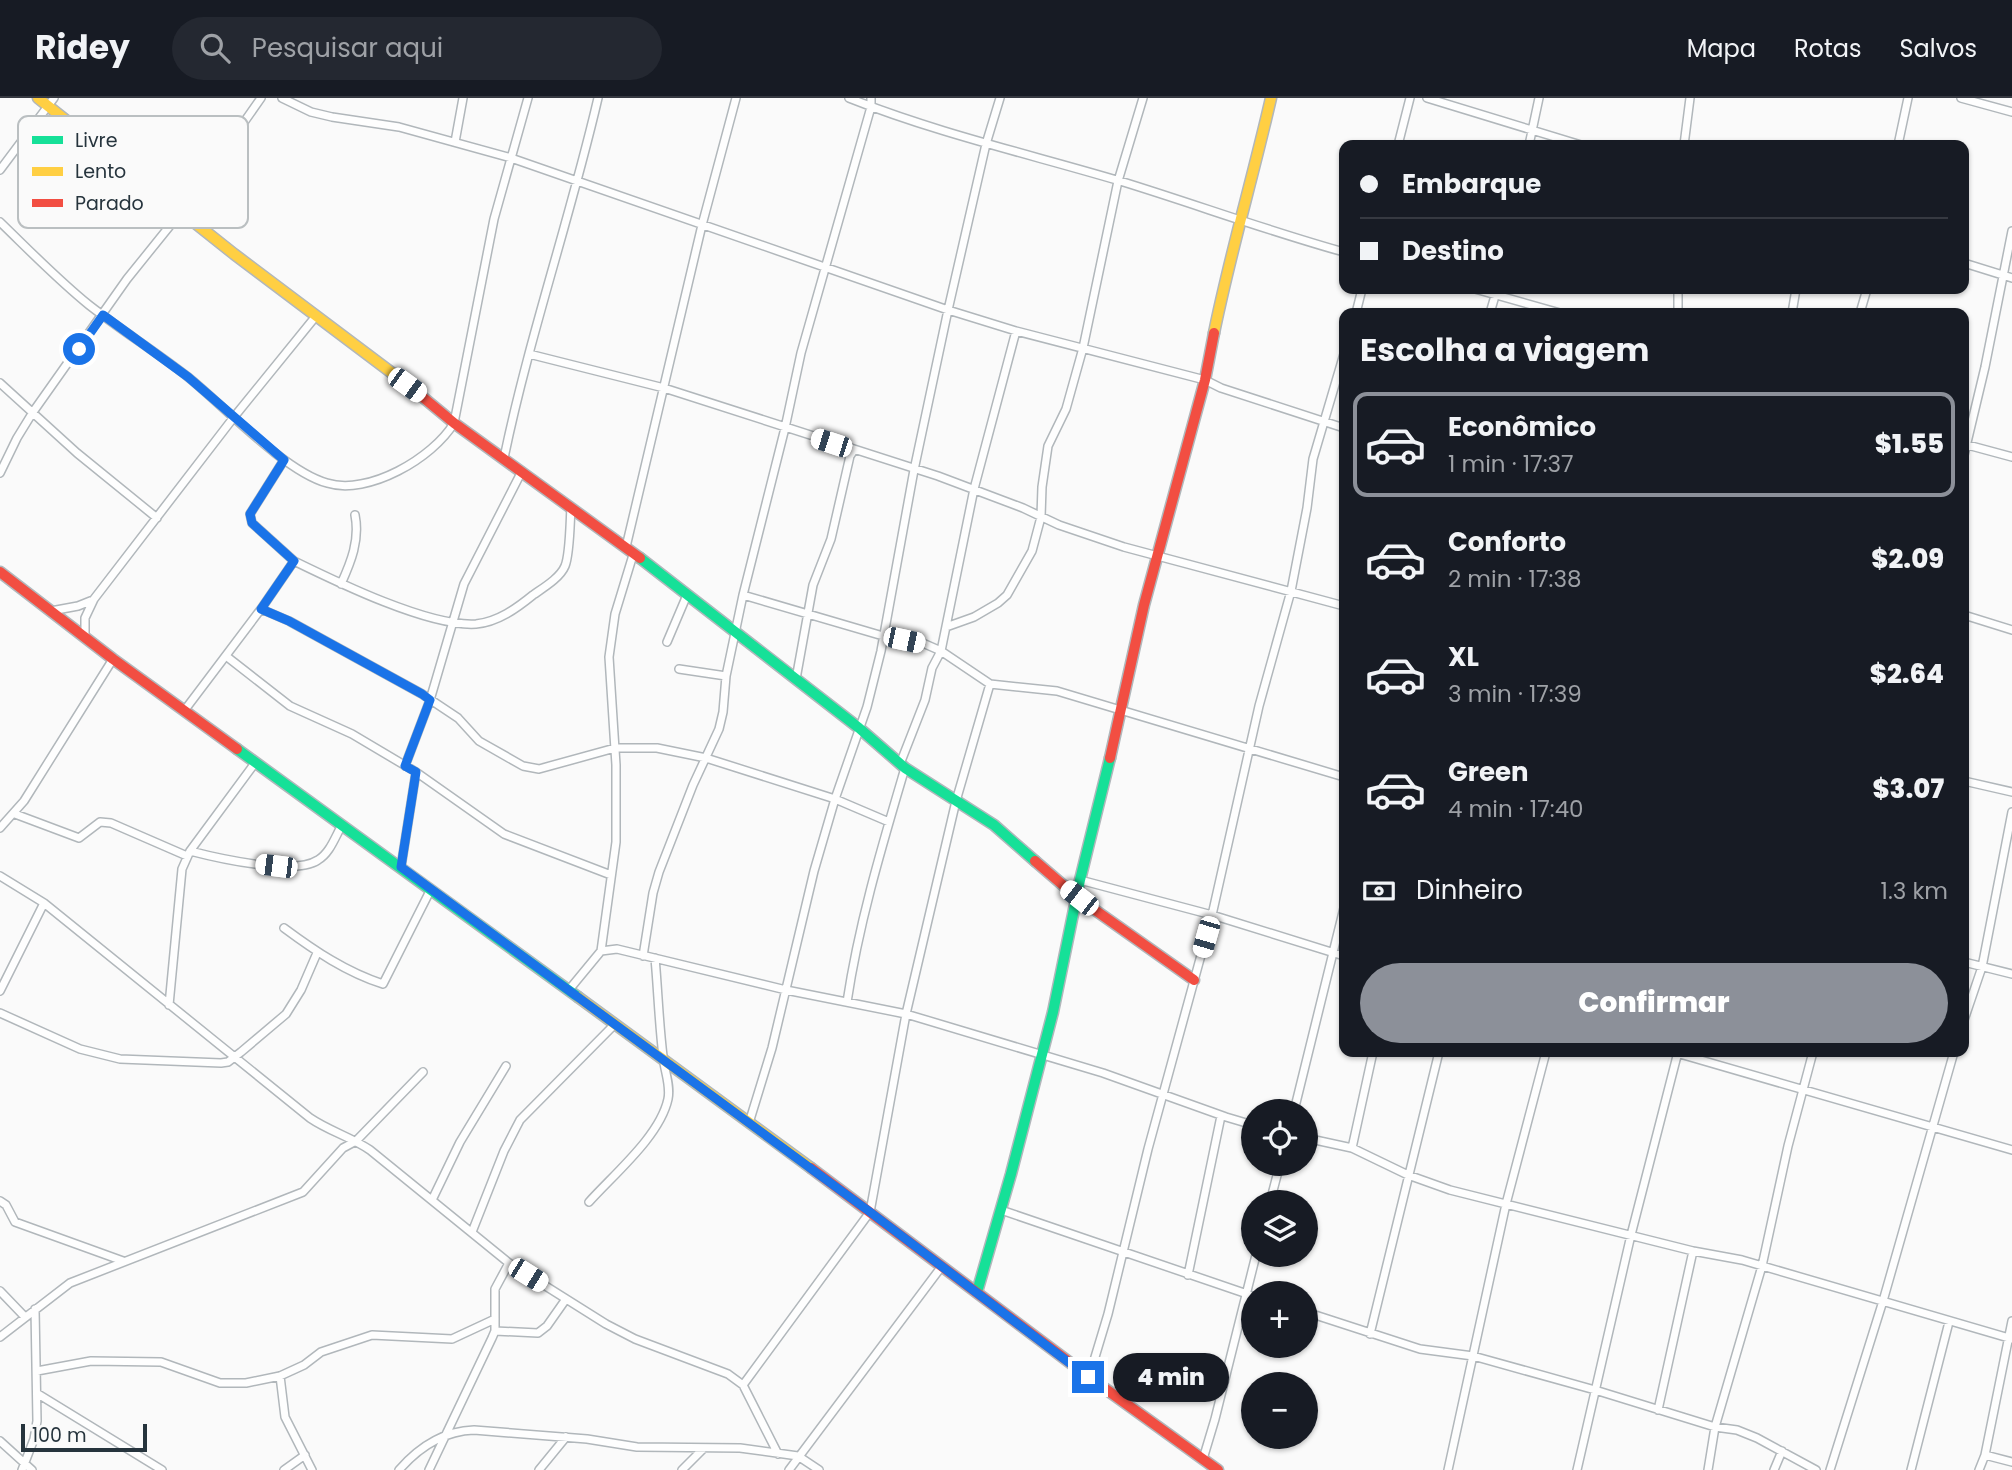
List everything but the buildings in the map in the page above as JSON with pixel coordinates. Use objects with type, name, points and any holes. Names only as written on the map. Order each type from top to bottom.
[{"type":"street","points":[[38,98],[51,102],[68,116]]},
{"type":"street","points":[[248,117],[261,98]]},
{"type":"street","points":[[282,98],[331,117],[399,127],[511,158],[948,310],[1016,331],[1205,380],[1221,388],[1339,426]]},
{"type":"street","points":[[455,142],[463,98]]},
{"type":"street","points":[[0,222],[88,304],[188,377],[284,460],[327,484],[347,485],[373,481],[397,473],[446,437],[454,423],[494,219],[528,98]]},
{"type":"street","points":[[504,458],[529,355],[578,183],[597,98]]},
{"type":"street","points":[[568,991],[601,951],[616,842],[615,748],[609,657],[615,614],[702,225],[736,98]]},
{"type":"street","points":[[849,98],[871,102],[986,144],[1118,181],[1339,251]]},
{"type":"street","points":[[749,1123],[772,1048],[814,871],[835,799],[867,707],[948,310],[986,144],[1000,98]]},
{"type":"street","points":[[946,627],[974,617],[998,603],[1007,594],[1032,551],[1041,517],[1048,446],[1066,409],[1083,348],[1118,181],[1143,98]]},
{"type":"street","points":[[977,1292],[1042,1055],[1133,654],[1205,380],[1229,261],[1242,222],[1271,98]]},
{"type":"street","points":[[1399,140],[1410,98]]},
{"type":"street","points":[[1427,98],[1564,140]]},
{"type":"street","points":[[1530,140],[1539,98]]},
{"type":"street","points":[[1685,140],[1690,98]]},
{"type":"street","points":[[1899,140],[1908,98]]},
{"type":"street","points":[[1961,98],[2012,111]]},
{"type":"street","points":[[643,956],[653,893],[693,785],[721,720],[726,676],[743,594],[801,353],[871,102]]},
{"type":"street","points":[[0,170],[18,146]]},
{"type":"street","points":[[0,473],[33,412],[127,279],[168,228]]},
{"type":"street","points":[[202,228],[454,423],[687,595],[859,728],[903,766],[994,824],[1079,898],[1194,980]]},
{"type":"street","points":[[1969,429],[1985,367],[2012,231]]},
{"type":"street","points":[[1969,265],[2012,278]]},
{"type":"street","points":[[1502,294],[1545,308]]},
{"type":"street","points":[[85,637],[85,618],[94,599],[234,417],[316,316]]},
{"type":"street","points":[[847,1002],[855,949],[903,766],[925,700],[932,668],[941,651],[974,489],[1016,331]]},
{"type":"street","points":[[529,355],[664,388],[974,489],[1111,542],[1339,605]]},
{"type":"street","points":[[1088,1377],[1212,915],[1259,706],[1291,591],[1307,508],[1313,458],[1339,369]]},
{"type":"street","points":[[0,383],[77,453],[158,518]]},
{"type":"street","points":[[1969,445],[2012,457]]},
{"type":"street","points":[[796,679],[813,585],[831,539],[850,456],[854,450]]},
{"type":"street","points":[[284,460],[250,514],[252,523],[294,561],[341,584],[454,623],[477,624],[500,617],[514,610],[552,581],[565,568],[571,508]]},
{"type":"street","points":[[405,766],[430,700],[464,584],[522,471]]},
{"type":"street","points":[[341,584],[355,544],[355,515]]},
{"type":"street","points":[[184,711],[294,561]]},
{"type":"street","points":[[0,572],[113,659],[663,1059],[1088,1377],[1218,1470]]},
{"type":"street","points":[[743,594],[883,636],[925,644],[941,651],[990,684],[1009,688],[1046,689],[1339,776]]},
{"type":"street","points":[[667,642],[687,595]]},
{"type":"street","points":[[51,611],[78,606],[94,599]]},
{"type":"street","points":[[261,609],[422,694],[458,718],[479,741],[523,766],[532,769],[615,748],[647,747],[706,758],[835,799],[889,822]]},
{"type":"street","points":[[1969,617],[2012,630]]},
{"type":"street","points":[[226,656],[290,705],[352,734],[416,772],[504,834],[611,875]]},
{"type":"street","points":[[0,828],[15,814],[113,659]]},
{"type":"street","points":[[679,669],[726,676]]},
{"type":"street","points":[[743,1385],[870,1212],[906,1014],[956,801],[990,684]]},
{"type":"street","points":[[169,1005],[179,882],[188,853],[255,763]]},
{"type":"street","points":[[401,867],[416,772]]},
{"type":"street","points":[[1969,782],[2012,792]]},
{"type":"street","points":[[1969,1005],[1982,967],[2012,812]]},
{"type":"street","points":[[15,814],[79,838],[100,822],[111,823],[188,853],[276,866],[317,861],[328,850],[342,825]]},
{"type":"street","points":[[0,876],[44,903],[310,1118],[325,1128],[356,1141],[509,1263],[635,1339],[728,1374],[743,1385],[778,1454]]},
{"type":"street","points":[[1080,880],[1212,915],[1339,956]]},
{"type":"street","points":[[284,928],[317,953],[383,984],[431,889]]},
{"type":"street","points":[[0,991],[44,903]]},
{"type":"street","points":[[1297,1099],[1339,929]]},
{"type":"street","points":[[601,951],[617,948],[786,990],[906,1014],[1102,1073],[1241,1122]]},
{"type":"street","points":[[0,1013],[80,1049],[120,1059],[228,1062],[286,1014],[301,990],[317,953]]},
{"type":"street","points":[[589,1202],[649,1136],[668,1099],[655,958]]},
{"type":"street","points":[[1969,963],[2012,974]]},
{"type":"street","points":[[472,1232],[504,1151],[520,1120],[615,1024]]},
{"type":"street","points":[[1352,1148],[1372,1057]]},
{"type":"street","points":[[1370,1334],[1438,1057]]},
{"type":"street","points":[[1448,1470],[1506,1204],[1545,1057]]},
{"type":"street","points":[[1577,1470],[1675,1057]]},
{"type":"street","points":[[1693,1057],[2012,1150]]},
{"type":"street","points":[[1708,1470],[1715,1427],[1762,1266],[1812,1057]]},
{"type":"street","points":[[1830,1470],[1883,1301],[1952,1057]]},
{"type":"street","points":[[432,1200],[460,1142],[506,1066]]},
{"type":"street","points":[[0,1337],[70,1283],[303,1192],[343,1148],[356,1141],[423,1072]]},
{"type":"street","points":[[1188,1275],[1222,1116]]},
{"type":"street","points":[[1318,1141],[1352,1148],[1408,1175],[1450,1190],[1762,1266],[2010,1338]]},
{"type":"street","points":[[0,1200],[6,1205],[15,1222],[124,1261]]},
{"type":"street","points":[[1001,1210],[1241,1292]]},
{"type":"street","points":[[1658,1410],[1693,1251]]},
{"type":"street","points":[[429,1470],[495,1331],[495,1289],[509,1263]]},
{"type":"street","points":[[789,1470],[942,1266]]},
{"type":"street","points":[[0,1291],[25,1317]]},
{"type":"street","points":[[495,1331],[538,1333],[547,1326],[566,1299]]},
{"type":"street","points":[[24,1466],[34,1439],[37,1394],[35,1309]]},
{"type":"street","points":[[1318,1316],[1420,1349],[1473,1356],[1715,1427],[1737,1430],[1816,1470]]},
{"type":"street","points":[[37,1371],[91,1361],[160,1362],[220,1383],[246,1383],[280,1376],[304,1365],[321,1352],[372,1335],[452,1339],[495,1319]]},
{"type":"street","points":[[1979,1470],[2012,1321]]},
{"type":"street","points":[[1911,1470],[1949,1322]]},
{"type":"street","points":[[1203,1459],[1241,1324]]},
{"type":"street","points":[[280,1376],[285,1417],[312,1470]]},
{"type":"street","points":[[37,1394],[162,1470]]},
{"type":"street","points":[[399,1470],[420,1449],[446,1436],[474,1430],[566,1437],[637,1447],[740,1448],[798,1456],[818,1470]]},
{"type":"street","points":[[539,1470],[566,1437]]},
{"type":"street","points":[[0,1441],[24,1466],[32,1470]]},
{"type":"street","points":[[681,1470],[704,1448]]},
{"type":"street","points":[[1774,1470],[1782,1451]]},
{"type":"street","points":[[284,1470],[305,1455]]},
{"type":"street","points":[[1984,1455],[2012,1462]]},
{"type":"traffic: fast","points":[[640,558],[859,728],[905,768],[994,825],[1035,861]]},
{"type":"traffic: fast","points":[[237,749],[578,997]]},
{"type":"traffic: fast","points":[[977,1292],[1053,1012],[1080,880],[1110,758]]},
{"type":"traffic: slow","points":[[38,98],[61,116]]},
{"type":"traffic: slow","points":[[1214,333],[1271,98]]},
{"type":"traffic: slow","points":[[201,228],[408,385]]},
{"type":"traffic: slow","points":[[578,997],[811,1168]]},
{"type":"traffic: jam","points":[[1110,758],[1144,605],[1205,380],[1214,333]]},
{"type":"traffic: jam","points":[[408,385],[454,423],[640,558]]},
{"type":"traffic: jam","points":[[0,572],[237,749]]},
{"type":"traffic: jam","points":[[1035,861],[1078,898],[1194,980]]},
{"type":"traffic: jam","points":[[811,1168],[1089,1377],[1218,1470]]},
{"type":"route","points":[[79,349],[103,315],[188,377],[284,460],[250,514],[252,523],[294,561],[261,609],[289,621],[430,700],[405,766],[416,772],[401,867],[870,1212],[1088,1377]]}]
